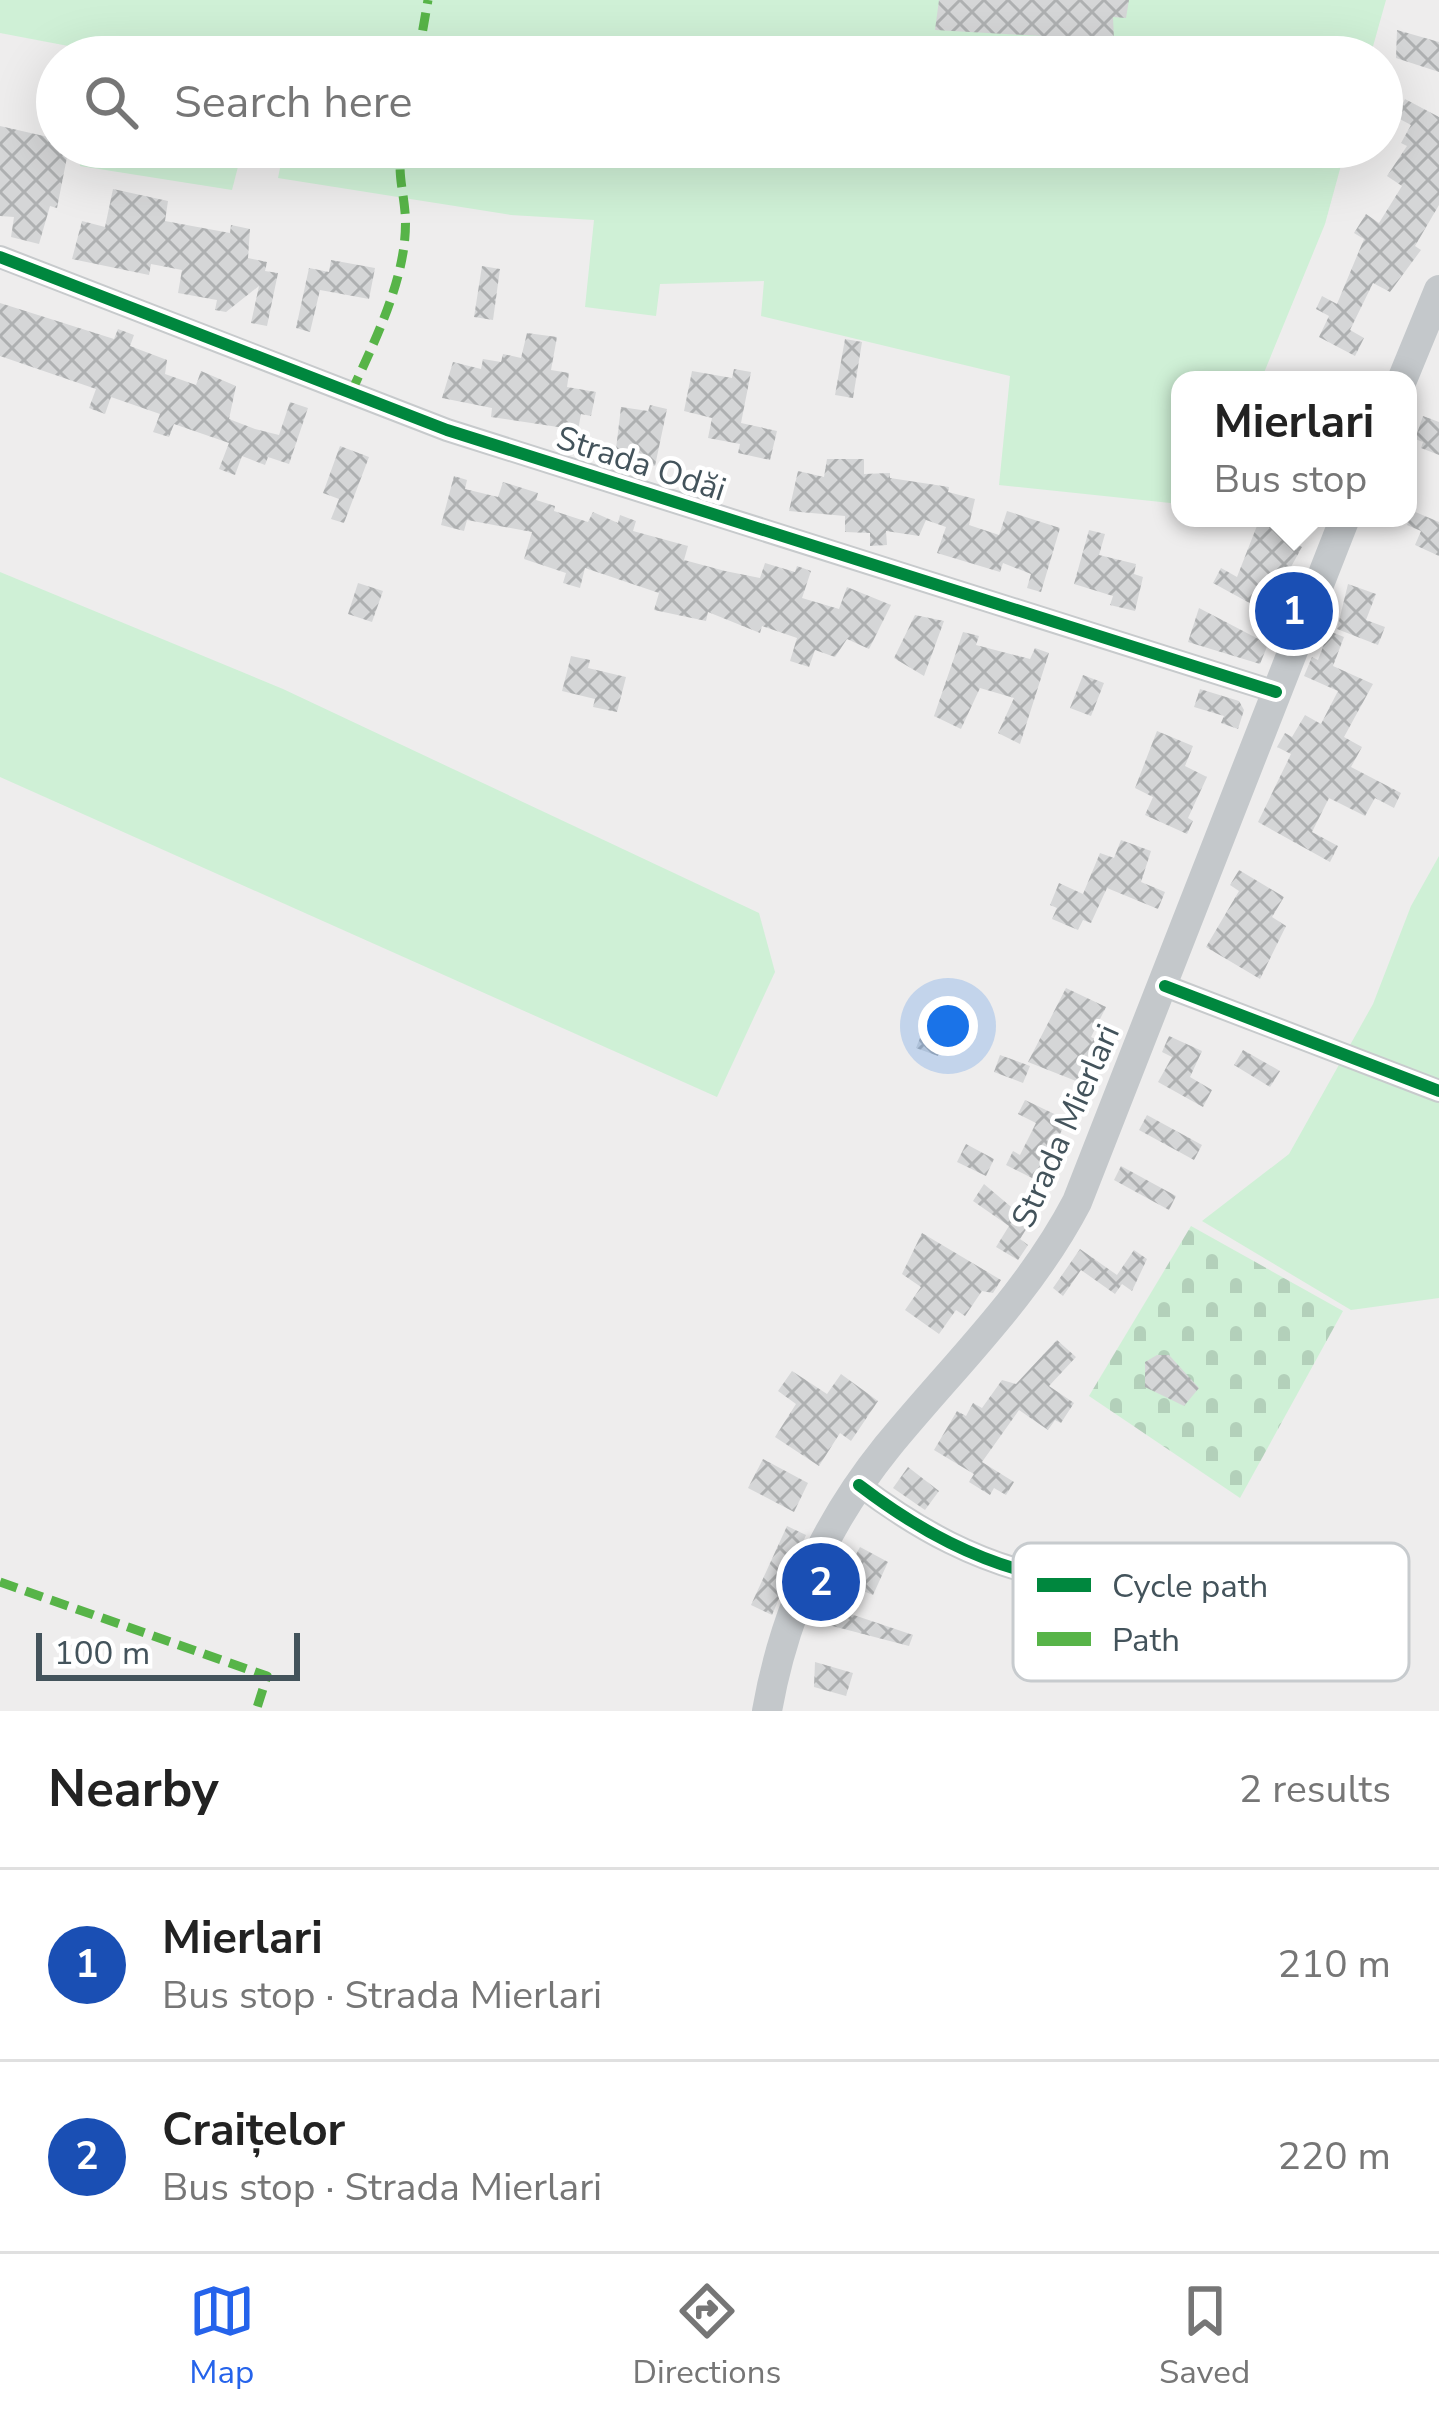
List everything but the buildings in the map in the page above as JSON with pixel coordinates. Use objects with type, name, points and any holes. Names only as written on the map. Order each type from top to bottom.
[{"type":"main road","points":[[1406,371],[1439,290]]},
{"type":"main road","name":"Strada Mierlari","points":[[767,1711],[800,1596],[859,1485],[1046,1259],[1077,1202],[1341,527]]},
{"type":"street","name":"Strada Odăi","points":[[0,257],[447,430],[1276,692]]},
{"type":"street","points":[[1165,986],[1439,1091]]},
{"type":"street","points":[[859,1485],[956,1549],[1013,1572]]},
{"type":"green space","points":[[0,0],[1386,0],[1376,36],[36,36],[36,40],[0,33]]},
{"type":"green space","points":[[93,168],[238,168],[232,190]]},
{"type":"green space","points":[[280,168],[1340,168],[1325,224],[1265,371],[1171,371],[1171,503],[999,485],[1010,376],[761,316],[764,281],[660,284],[656,316],[585,307],[594,220],[511,215],[278,178]]},
{"type":"green space","points":[[0,572],[283,689],[759,913],[775,972],[717,1097],[0,777]]},
{"type":"green space","points":[[1439,856],[1439,1298],[1351,1310],[1202,1221],[1289,1154],[1373,1004],[1411,906]]},
{"type":"green space","points":[[1191,1226],[1343,1311],[1240,1498],[1089,1396]]},
{"type":"marked path","points":[[422,36],[428,0]]},
{"type":"marked path","points":[[351,393],[389,305],[402,258],[405,212],[400,168]]},
{"type":"marked path","points":[[0,1582],[267,1676],[256,1711]]},
{"type":"cycle path","points":[[0,257],[447,430],[1276,692]]},
{"type":"cycle path","points":[[1165,986],[1439,1091]]},
{"type":"cycle path","points":[[859,1485],[912,1522],[1013,1568]]},
{"type":"place","name":"Mierlari","points":[[1294,611]]},
{"type":"place","name":"Craițelor","points":[[821,1582]]}]
